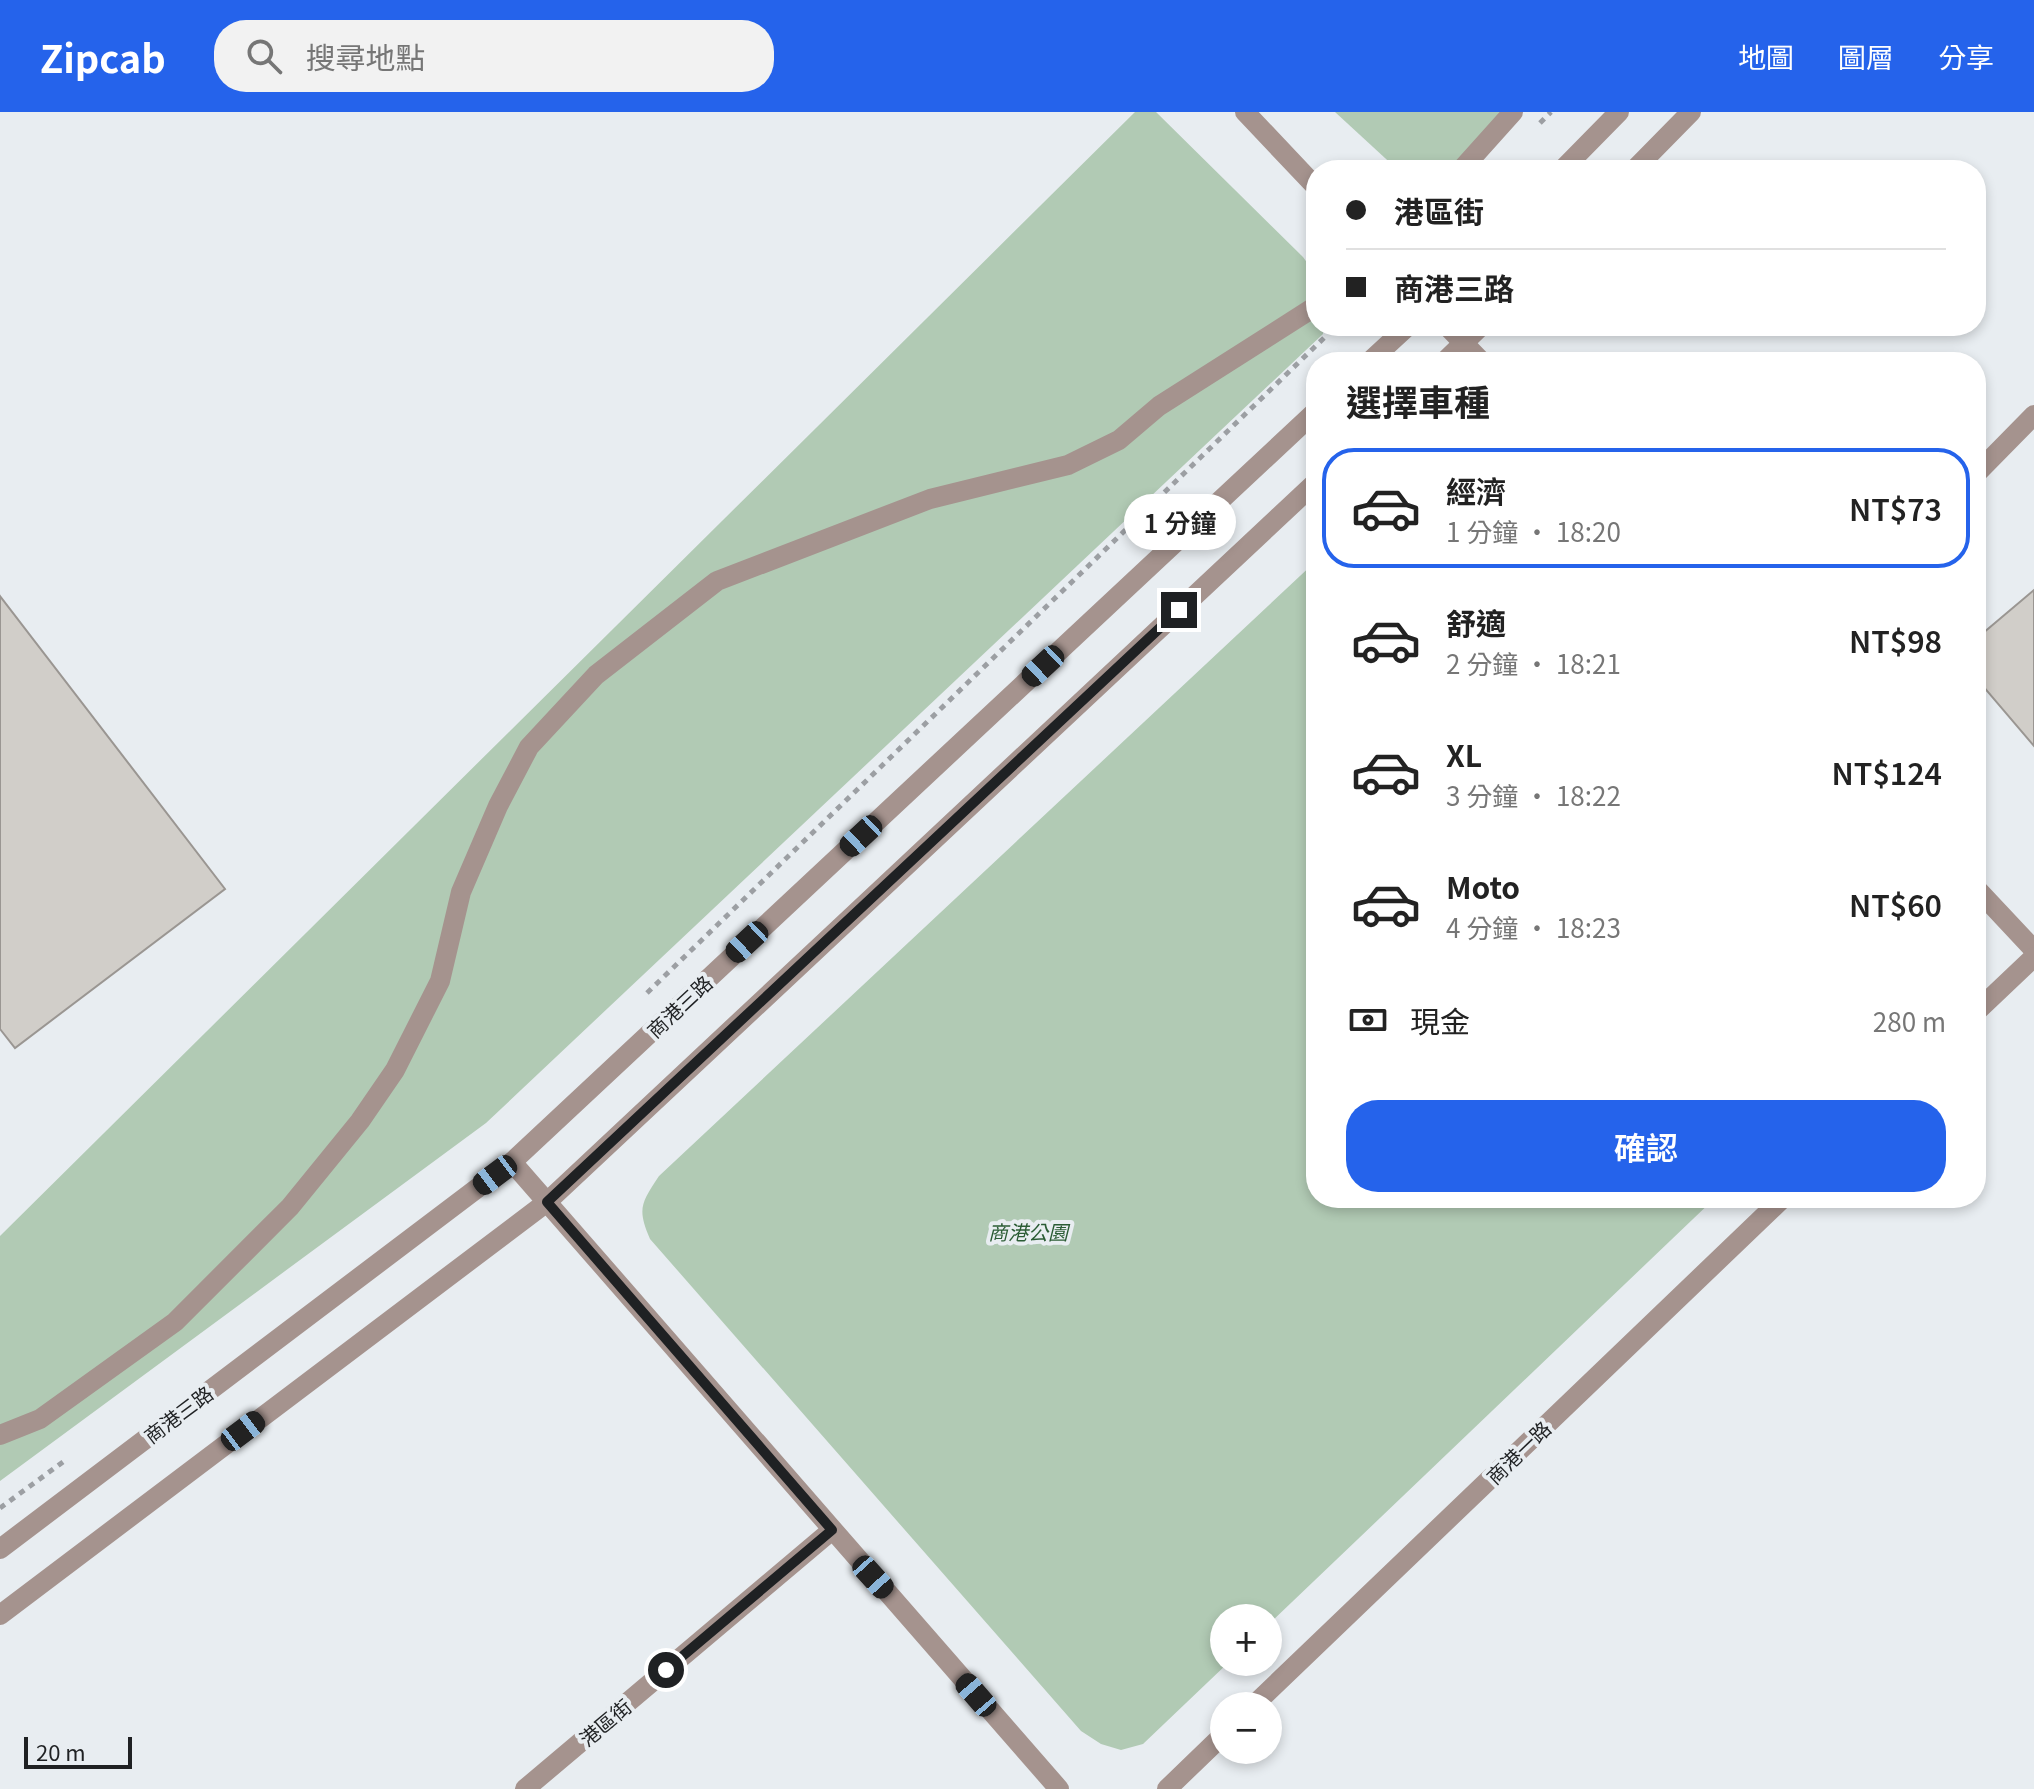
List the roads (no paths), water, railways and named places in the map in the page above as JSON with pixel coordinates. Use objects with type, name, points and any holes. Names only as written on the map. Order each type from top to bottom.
[{"type":"street","points":[[1245,112],[1306,176]]},
{"type":"street","points":[[1470,160],[1513,112]]},
{"type":"street","points":[[1572,160],[1619,112]]},
{"type":"street","points":[[1644,160],[1691,112]]},
{"type":"street","points":[[0,1435],[40,1419],[175,1322],[290,1207],[360,1121],[395,1070],[440,981],[461,892],[498,806],[529,747],[596,675],[717,581],[930,499],[1068,465],[1119,440],[1159,406],[1306,312]]},
{"type":"street","points":[[1380,352],[1397,336]]},
{"type":"street","points":[[1457,336],[1473,352]]},
{"type":"street","points":[[1455,352],[1471,336]]},
{"type":"street","points":[[1986,464],[2034,415]]},
{"type":"street","name":"商港三路","points":[[0,1549],[512,1162],[1306,420]]},
{"type":"street","points":[[0,1615],[547,1202],[1306,491]]},
{"type":"street","points":[[1986,899],[2034,950]]},
{"type":"street","points":[[1986,1003],[2034,957]]},
{"type":"street","points":[[512,1162],[1059,1789]]},
{"type":"street","name":"商港一路","points":[[1268,1692],[1773,1208]]},
{"type":"street","name":"港區街","points":[[525,1789],[832,1530]]},
{"type":"street","points":[[1167,1789],[1210,1748]]},
{"type":"park label","name":"商港公園","points":[[1028,1231]]}]
